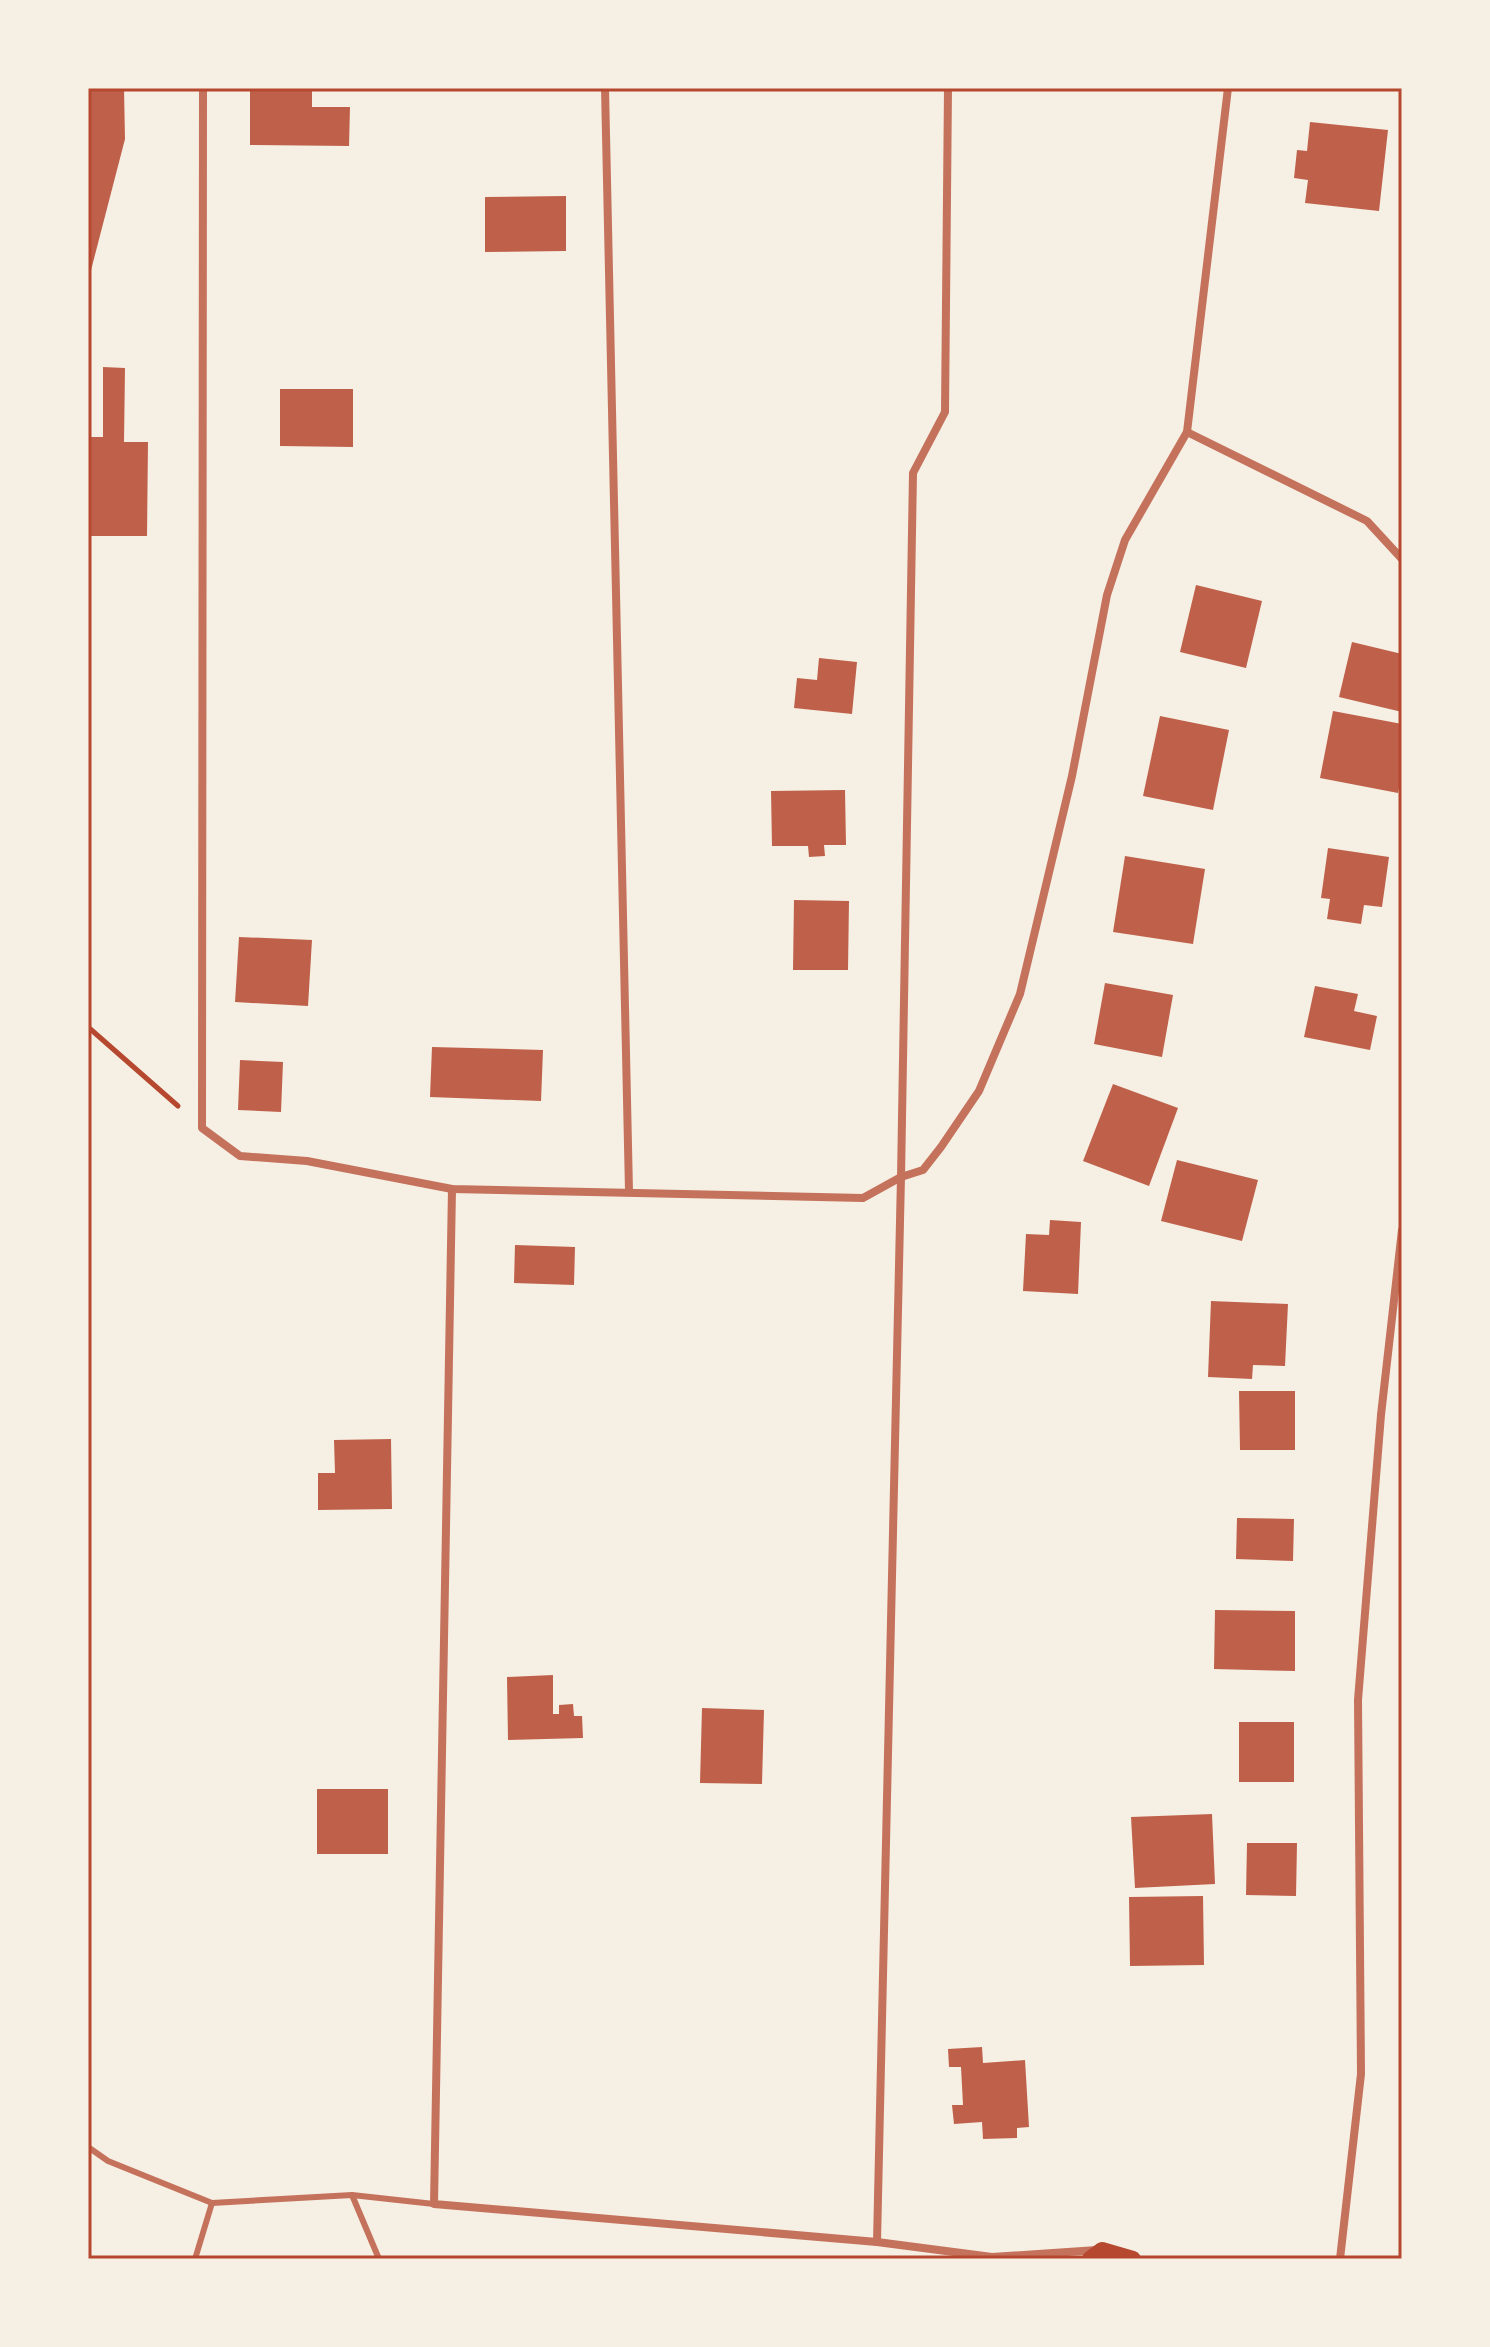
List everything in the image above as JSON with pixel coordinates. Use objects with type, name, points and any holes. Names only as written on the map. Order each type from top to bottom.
[{"type":"main road","points":[[1096,2254],[1133,2259]]},
{"type":"street","points":[[203,88],[202,1128],[240,1156],[307,1161],[452,1189],[863,1198],[901,1177],[923,1170],[979,1091],[1020,994],[1072,776],[1107,595],[1125,540],[1187,432],[1228,88]]},
{"type":"street","points":[[605,88],[629,1191]]},
{"type":"street","points":[[877,2242],[913,473],[945,412],[948,88]]},
{"type":"street","points":[[1187,432],[1367,521],[1402,559]]},
{"type":"street","points":[[452,1189],[434,2204],[877,2242],[938,2254],[992,2257],[1096,2254]]},
{"type":"street","points":[[1340,2259],[1361,2074],[1358,1700],[1381,1415],[1402,1230]]},
{"type":"lane","points":[[88,2147],[108,2161],[212,2203],[352,2195],[434,2204]]},
{"type":"lane","points":[[352,2195],[379,2259]]},
{"type":"lane","points":[[195,2259],[212,2203]]},
{"type":"path","points":[[88,1027],[202,1128]]},
{"type":"building","points":[[88,88],[124,88],[125,139],[89,278]]},
{"type":"building","points":[[250,88],[312,88],[312,107],[350,107],[349,146],[250,145]]},
{"type":"building","points":[[1310,122],[1388,130],[1379,211],[1305,203],[1308,180],[1294,178],[1297,150],[1307,151]]},
{"type":"building","points":[[566,196],[566,251],[485,252],[485,197]]},
{"type":"building","points":[[103,367],[125,368],[124,442],[148,442],[147,536],[88,536],[88,437],[103,437]]},
{"type":"building","points":[[280,389],[353,389],[353,447],[280,446]]},
{"type":"building","points":[[1196,585],[1262,601],[1246,668],[1180,652]]},
{"type":"building","points":[[1352,642],[1402,654],[1402,712],[1339,697]]},
{"type":"building","points":[[819,658],[857,662],[852,714],[794,708],[797,678],[817,680]]},
{"type":"building","points":[[1333,711],[1402,724],[1402,774],[1398,793],[1320,778]]},
{"type":"building","points":[[1160,716],[1229,730],[1213,810],[1143,796]]},
{"type":"building","points":[[845,790],[846,845],[824,845],[825,856],[809,857],[808,846],[772,846],[771,791]]},
{"type":"building","points":[[1328,848],[1389,857],[1382,907],[1364,905],[1361,924],[1327,919],[1330,899],[1321,898]]},
{"type":"building","points":[[1125,856],[1205,869],[1193,944],[1113,932]]},
{"type":"building","points":[[794,900],[849,901],[848,970],[793,970]]},
{"type":"building","points":[[239,937],[312,940],[308,1006],[235,1002]]},
{"type":"building","points":[[1105,983],[1173,995],[1162,1057],[1094,1044]]},
{"type":"building","points":[[1315,986],[1358,994],[1354,1011],[1377,1016],[1370,1050],[1304,1037]]},
{"type":"building","points":[[432,1047],[543,1050],[541,1101],[430,1097]]},
{"type":"building","points":[[240,1060],[283,1062],[281,1112],[238,1110]]},
{"type":"building","points":[[1113,1084],[1178,1108],[1149,1186],[1083,1161]]},
{"type":"building","points":[[1177,1160],[1258,1180],[1242,1241],[1161,1221]]},
{"type":"building","points":[[1050,1220],[1081,1222],[1078,1294],[1023,1291],[1026,1234],[1049,1235]]},
{"type":"building","points":[[515,1245],[575,1247],[574,1285],[514,1283]]},
{"type":"building","points":[[1211,1301],[1288,1304],[1285,1366],[1253,1365],[1252,1379],[1208,1377]]},
{"type":"building","points":[[1239,1391],[1295,1391],[1295,1450],[1240,1450]]},
{"type":"building","points":[[391,1439],[392,1509],[318,1510],[318,1473],[335,1473],[334,1440]]},
{"type":"building","points":[[1237,1518],[1294,1519],[1293,1561],[1236,1559]]},
{"type":"building","points":[[1215,1610],[1295,1611],[1295,1671],[1214,1669]]},
{"type":"building","points":[[553,1675],[553,1714],[559,1714],[559,1705],[573,1704],[574,1716],[582,1716],[583,1738],[508,1740],[507,1677]]},
{"type":"building","points":[[702,1708],[764,1710],[762,1784],[700,1783]]},
{"type":"building","points":[[1239,1722],[1294,1722],[1294,1782],[1239,1782]]},
{"type":"building","points":[[317,1789],[388,1789],[388,1854],[317,1854]]},
{"type":"building","points":[[1212,1814],[1215,1884],[1135,1888],[1131,1817]]},
{"type":"building","points":[[1247,1843],[1297,1843],[1296,1896],[1246,1895]]},
{"type":"building","points":[[1203,1896],[1204,1965],[1130,1966],[1129,1897]]},
{"type":"building","points":[[982,2047],[983,2063],[1025,2060],[1029,2127],[1017,2128],[1017,2138],[983,2139],[982,2122],[954,2124],[952,2105],[963,2105],[961,2067],[949,2067],[948,2049]]}]
